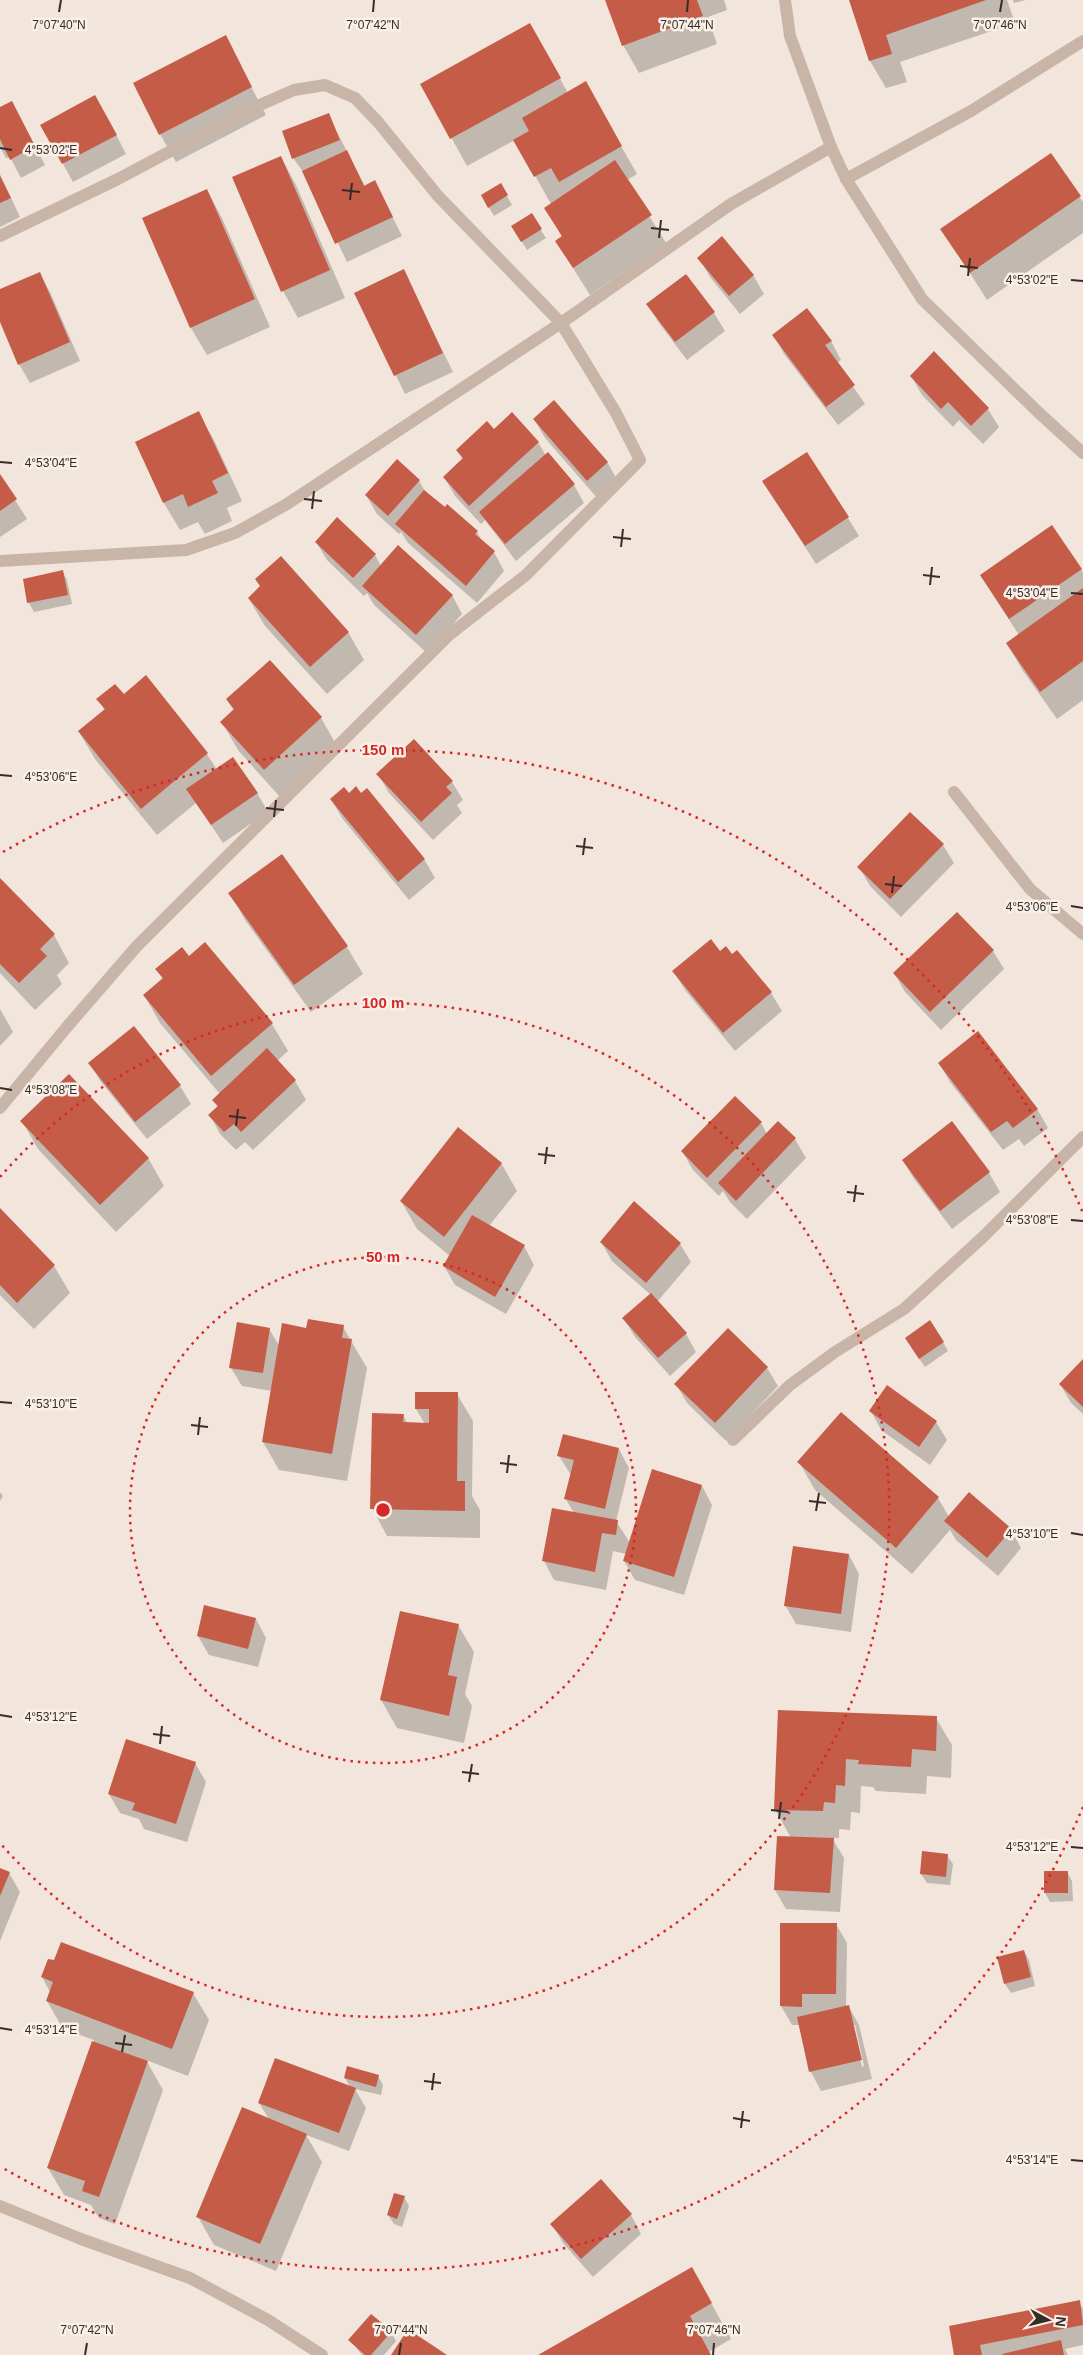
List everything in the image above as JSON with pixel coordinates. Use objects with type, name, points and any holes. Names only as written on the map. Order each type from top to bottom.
[{"type":"street","points":[[785,0],[790,36],[830,148],[846,179],[922,299],[1083,453]]},
{"type":"street","points":[[846,179],[971,111],[1083,41]]},
{"type":"street","points":[[0,236],[118,179],[246,111],[294,90],[325,85],[355,98],[378,122],[438,196],[561,323],[616,413],[640,460],[526,575],[436,648],[137,946],[0,1108]]},
{"type":"street","points":[[0,561],[186,550],[235,533],[287,504],[561,323],[731,204],[830,148]]},
{"type":"street","points":[[954,792],[1030,889],[1083,934]]},
{"type":"street","points":[[733,1440],[790,1385],[835,1352],[904,1310],[983,1238],[1083,1137]]},
{"type":"street","points":[[0,2206],[81,2239],[190,2278],[268,2320],[322,2355]]},
{"type":"building","points":[[605,0],[697,0],[703,16],[622,46]]},
{"type":"building","points":[[849,0],[986,0],[886,35],[892,54],[869,61]]},
{"type":"building","points":[[530,23],[561,78],[450,139],[420,84]]},
{"type":"building","points":[[226,35],[252,87],[159,135],[133,83]]},
{"type":"building","points":[[586,81],[622,146],[559,182],[551,168],[534,177],[513,140],[529,131],[522,118]]},
{"type":"building","points":[[95,95],[117,135],[62,164],[40,125]]},
{"type":"building","points":[[12,101],[35,146],[10,160],[0,139],[0,107]]},
{"type":"building","points":[[329,113],[340,140],[292,159],[282,131]]},
{"type":"building","points":[[347,150],[364,186],[375,180],[393,217],[335,244],[302,171]]},
{"type":"building","points":[[1051,153],[1081,196],[970,273],[940,229]]},
{"type":"building","points":[[281,156],[330,270],[281,292],[232,177]]},
{"type":"building","points":[[615,160],[652,215],[573,268],[555,241],[562,236],[544,208]]},
{"type":"building","points":[[0,176],[11,198],[0,203]]},
{"type":"building","points":[[501,183],[508,195],[488,208],[481,195]]},
{"type":"building","points":[[207,189],[255,299],[190,328],[142,218]]},
{"type":"building","points":[[532,213],[542,229],[521,242],[511,226]]},
{"type":"building","points":[[722,236],[754,275],[729,296],[697,258]]},
{"type":"building","points":[[404,269],[443,353],[394,376],[354,293]]},
{"type":"building","points":[[40,272],[70,342],[18,365],[0,322],[0,289]]},
{"type":"building","points":[[686,274],[715,312],[675,342],[646,304]]},
{"type":"building","points":[[807,308],[832,341],[825,345],[855,385],[826,407],[772,335]]},
{"type":"building","points":[[934,351],[989,408],[971,426],[948,402],[941,409],[910,376]]},
{"type":"building","points":[[554,400],[608,462],[587,481],[533,419]]},
{"type":"building","points":[[199,411],[228,473],[212,481],[218,493],[188,507],[183,494],[163,503],[135,442]]},
{"type":"building","points":[[512,412],[539,442],[469,506],[443,477],[463,458],[456,450],[487,421],[494,429]]},
{"type":"building","points":[[548,452],[575,484],[505,544],[479,512]]},
{"type":"building","points":[[807,452],[849,517],[805,546],[762,481]]},
{"type":"building","points":[[397,459],[420,480],[388,516],[365,495]]},
{"type":"building","points":[[0,474],[17,499],[0,511]]},
{"type":"building","points":[[424,490],[445,507],[447,504],[478,531],[475,534],[495,551],[466,586],[395,524]]},
{"type":"building","points":[[337,517],[376,554],[353,578],[315,542]]},
{"type":"building","points":[[1052,525],[1082,569],[1009,619],[980,575]]},
{"type":"building","points":[[398,545],[453,595],[416,635],[362,586]]},
{"type":"building","points":[[281,556],[349,632],[310,667],[248,598],[260,586],[255,579]]},
{"type":"building","points":[[63,570],[68,595],[27,603],[23,579]]},
{"type":"building","points":[[1083,588],[1083,661],[1040,692],[1006,643]]},
{"type":"building","points":[[270,660],[322,717],[264,770],[220,722],[234,709],[226,699]]},
{"type":"building","points":[[146,675],[208,753],[141,809],[78,731],[105,709],[96,699],[115,684],[124,694]]},
{"type":"building","points":[[414,739],[453,781],[446,787],[452,793],[421,822],[376,774]]},
{"type":"building","points":[[233,757],[258,793],[211,825],[186,789]]},
{"type":"building","points":[[356,786],[361,793],[367,788],[425,859],[398,882],[330,799],[344,787],[349,793]]},
{"type":"building","points":[[910,812],[944,844],[890,899],[857,867]]},
{"type":"building","points":[[282,854],[348,946],[294,985],[228,893]]},
{"type":"building","points":[[0,878],[55,934],[40,949],[47,956],[19,983],[0,964]]},
{"type":"building","points":[[957,912],[994,950],[930,1012],[893,973]]},
{"type":"building","points":[[711,939],[720,951],[726,946],[732,954],[737,950],[772,992],[723,1033],[672,971]]},
{"type":"building","points":[[205,942],[273,1023],[211,1076],[143,995],[163,978],[155,969],[182,947],[189,956]]},
{"type":"building","points":[[134,1026],[181,1085],[135,1122],[88,1063]]},
{"type":"building","points":[[978,1031],[1038,1109],[1013,1128],[1007,1121],[991,1132],[938,1063]]},
{"type":"building","points":[[267,1048],[296,1080],[241,1132],[234,1124],[224,1132],[208,1115],[218,1106],[212,1100]]},
{"type":"building","points":[[69,1074],[149,1158],[100,1205],[20,1121]]},
{"type":"building","points":[[735,1096],[762,1122],[707,1178],[681,1151]]},
{"type":"building","points":[[778,1121],[796,1138],[736,1201],[718,1183]]},
{"type":"building","points":[[952,1121],[990,1172],[940,1211],[902,1160]]},
{"type":"building","points":[[458,1127],[502,1163],[444,1237],[400,1201]]},
{"type":"building","points":[[634,1201],[681,1243],[646,1283],[600,1242]]},
{"type":"building","points":[[0,1208],[55,1265],[17,1303],[0,1285]]},
{"type":"building","points":[[472,1215],[525,1245],[495,1297],[443,1266]]},
{"type":"building","points":[[651,1293],[687,1333],[658,1358],[622,1318]]},
{"type":"building","points":[[308,1319],[344,1325],[342,1338],[352,1339],[332,1454],[262,1442],[282,1323],[306,1328]]},
{"type":"building","points":[[930,1320],[944,1342],[919,1359],[905,1338]]},
{"type":"building","points":[[237,1322],[270,1328],[263,1373],[229,1368]]},
{"type":"building","points":[[728,1328],[768,1367],[715,1423],[674,1384]]},
{"type":"building","points":[[1083,1359],[1083,1407],[1059,1384]]},
{"type":"building","points":[[887,1385],[937,1421],[919,1447],[869,1411]]},
{"type":"building","points":[[415,1392],[458,1392],[457,1481],[465,1481],[465,1511],[370,1509],[372,1413],[404,1414],[403,1422],[429,1423],[429,1409],[415,1409]]},
{"type":"building","points":[[841,1412],[939,1497],[896,1548],[797,1462]]},
{"type":"building","points":[[563,1434],[619,1448],[605,1509],[564,1499],[574,1460],[557,1456]]},
{"type":"building","points":[[652,1469],[702,1485],[674,1577],[623,1561]]},
{"type":"building","points":[[969,1492],[1012,1529],[987,1558],[944,1521]]},
{"type":"building","points":[[552,1508],[618,1520],[616,1535],[602,1533],[595,1572],[542,1561]]},
{"type":"building","points":[[793,1546],[849,1554],[841,1614],[784,1606]]},
{"type":"building","points":[[204,1605],[256,1618],[248,1649],[197,1636]]},
{"type":"building","points":[[400,1611],[459,1624],[448,1675],[457,1677],[449,1716],[380,1700]]},
{"type":"building","points":[[778,1710],[937,1716],[936,1751],[912,1749],[911,1767],[858,1764],[859,1760],[846,1759],[845,1786],[836,1785],[835,1803],[824,1802],[823,1811],[774,1810]]},
{"type":"building","points":[[126,1739],[196,1762],[176,1824],[132,1810],[135,1803],[108,1794]]},
{"type":"building","points":[[777,1836],[834,1838],[830,1893],[774,1890]]},
{"type":"building","points":[[922,1851],[948,1854],[946,1877],[920,1874]]},
{"type":"building","points":[[0,1868],[10,1872],[0,1896]]},
{"type":"building","points":[[1044,1871],[1068,1871],[1068,1893],[1044,1893]]},
{"type":"building","points":[[780,1923],[837,1923],[836,1994],[802,1994],[802,2007],[780,2006]]},
{"type":"building","points":[[61,1942],[194,1992],[172,2049],[46,2001],[53,1982],[41,1977],[48,1959],[54,1960]]},
{"type":"building","points":[[1024,1950],[1031,1977],[1004,1984],[997,1957]]},
{"type":"building","points":[[849,2005],[862,2060],[809,2072],[797,2017]]},
{"type":"building","points":[[92,2041],[148,2061],[99,2197],[82,2191],[85,2181],[47,2168]]},
{"type":"building","points":[[275,2058],[356,2088],[339,2133],[258,2103]]},
{"type":"building","points":[[347,2066],[379,2075],[376,2087],[344,2078]]},
{"type":"building","points":[[242,2107],[307,2134],[260,2244],[196,2217]]},
{"type":"building","points":[[601,2179],[632,2214],[581,2259],[550,2224]]},
{"type":"building","points":[[394,2193],[405,2196],[397,2219],[387,2215]]},
{"type":"building","points":[[692,2267],[712,2303],[690,2316],[711,2355],[538,2355]]},
{"type":"building","points":[[1080,2300],[1083,2325],[980,2345],[982,2355],[954,2355],[949,2326]]},
{"type":"building","points":[[371,2314],[392,2331],[371,2355],[365,2355],[348,2340]]},
{"type":"building","points":[[408,2329],[447,2355],[391,2355]]},
{"type":"building","points":[[1061,2340],[1064,2355],[1002,2354]]}]
